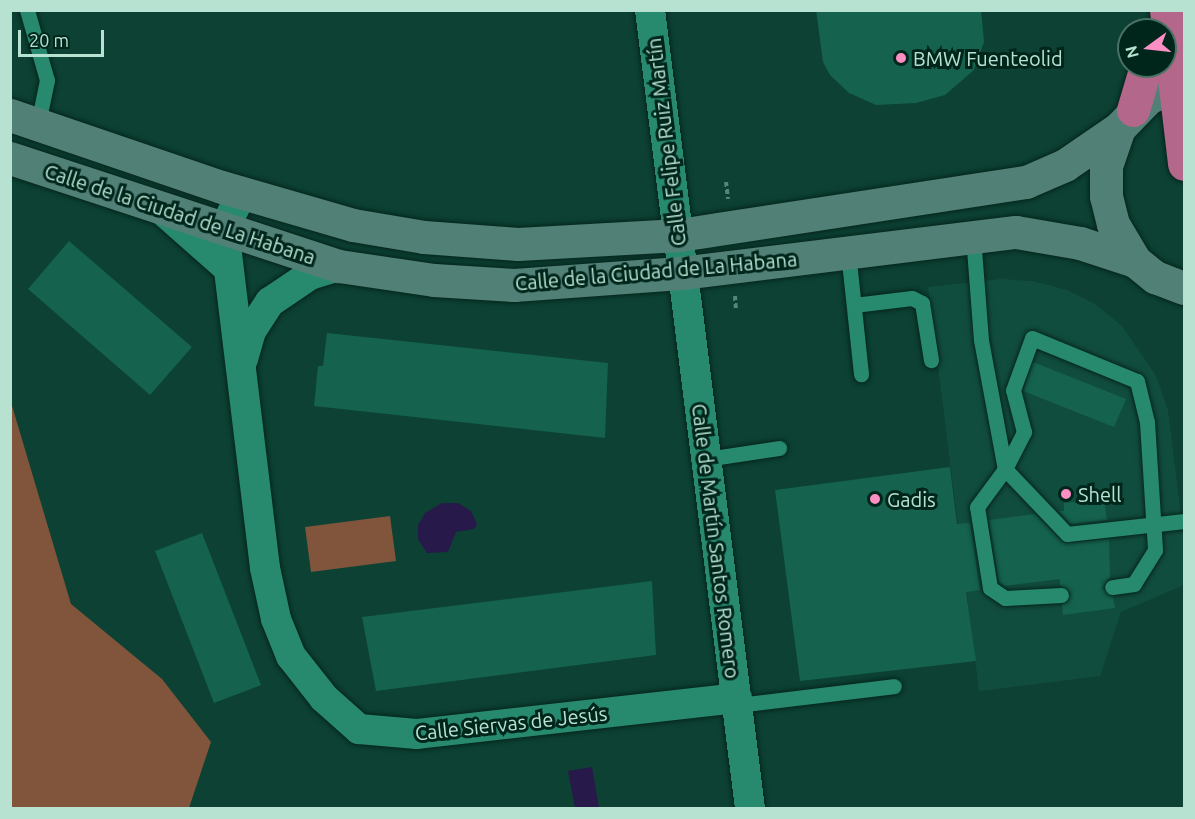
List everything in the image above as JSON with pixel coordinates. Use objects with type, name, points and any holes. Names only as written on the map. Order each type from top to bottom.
[{"type":"highway","points":[[1166,10],[1180,82],[1185,164]]},
{"type":"highway","points":[[1126,119],[1141,78]]},
{"type":"street","name":"Calle Felipe Ruiz Martín","points":[[650,10],[679,235],[681,273]]},
{"type":"street","name":"Calle de la Ciudad de La Habana","points":[[24,120],[242,193],[354,225],[424,237],[518,244],[679,235],[1026,183],[1065,165],[1180,82]]},
{"type":"street","points":[[1126,119],[1106,166],[1106,196],[1113,224],[1135,261],[1155,277],[1185,288]]},
{"type":"street","name":"Calle de la Ciudad de La Habana","points":[[10,158],[339,266],[434,280],[513,285],[681,273],[973,236],[1037,233],[1135,261]]},
{"type":"street","points":[[224,229],[242,193]]},
{"type":"street","points":[[160,208],[228,268]]},
{"type":"street","name":"Calle Siervas de Jesús","points":[[224,229],[243,362],[265,568],[276,619],[291,656],[324,698],[359,729],[417,734],[738,702]]},
{"type":"street","name":"Calle Siervas de Jesús","points":[[243,362],[251,331],[270,302],[310,275],[339,266]]},
{"type":"street","name":"Calle de Martín Santos Romero","points":[[681,273],[750,808]]},
{"type":"lane","name":"Calle de la Ciudad de La Habana","points":[[24,120],[47,81],[27,10]]},
{"type":"lane","points":[[973,236],[981,340],[1005,469],[1067,534],[1185,521]]},
{"type":"lane","points":[[848,252],[861,374]]},
{"type":"lane","points":[[854,305],[912,298],[922,303],[931,360]]},
{"type":"lane","points":[[1061,595],[1005,598],[990,588],[977,507],[1005,469],[1024,432],[1013,390],[1032,338],[1137,381],[1147,422],[1156,524],[1155,550],[1134,584],[1112,587]]},
{"type":"lane","points":[[706,459],[779,448]]},
{"type":"lane","points":[[738,702],[894,686]]},
{"type":"shaded area","name":"Shell","points":[[1001,279],[1033,281],[1067,290],[1095,304],[1122,326],[1156,376],[1168,410],[1184,541],[1184,585],[1121,612],[1100,676],[979,691],[928,287]]},
{"type":"shaded area","points":[[10,399],[71,604],[162,679],[211,742],[189,808],[11,808]]},
{"type":"shaded area","points":[[442,503],[458,503],[471,511],[477,524],[474,529],[456,532],[448,552],[427,553],[418,539],[418,525],[425,513]]},
{"type":"shaded area","points":[[390,516],[396,561],[311,572],[305,527]]},
{"type":"shaded area","points":[[592,767],[599,808],[575,808],[568,771]]},
{"type":"building","name":"BMW Fuenteolid","points":[[816,10],[981,10],[984,42],[974,70],[945,95],[916,103],[876,105],[849,93],[830,75],[823,62]]},
{"type":"building","points":[[69,241],[192,347],[150,395],[28,289]]},
{"type":"building","points":[[327,333],[608,363],[605,438],[314,406],[318,366],[323,366]]},
{"type":"building","points":[[1033,362],[1126,399],[1114,427],[1023,391]]},
{"type":"building","points":[[950,467],[957,524],[970,523],[980,590],[966,592],[976,661],[800,681],[775,490]]},
{"type":"building","points":[[1104,498],[1107,520],[1071,524],[1059,511],[1064,511],[1064,503]]},
{"type":"building","points":[[1035,514],[1064,543],[1109,539],[1110,577],[1102,588],[1113,597],[1115,608],[1063,615],[1062,605],[1071,594],[1060,585],[1060,579],[1005,586],[999,582],[989,520]]},
{"type":"building","points":[[202,533],[261,685],[214,703],[155,551]]},
{"type":"building","points":[[652,581],[656,655],[376,691],[362,617]]},
{"type":"place","name":"BMW Fuenteolid","points":[[901,58]]},
{"type":"place","name":"Shell","points":[[1066,494]]},
{"type":"place","name":"Gadis","points":[[875,499]]}]
